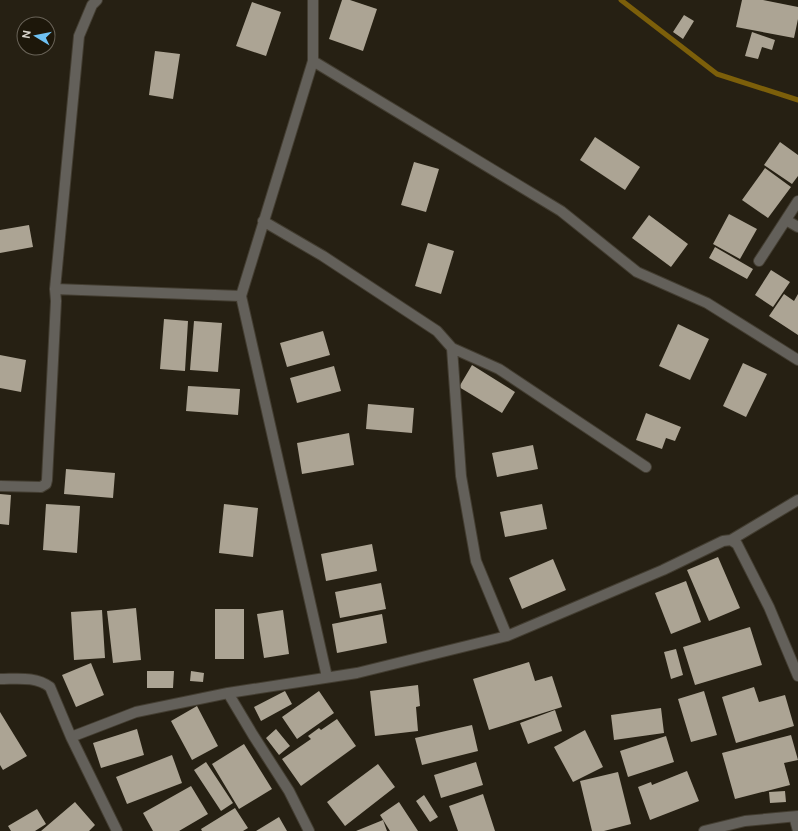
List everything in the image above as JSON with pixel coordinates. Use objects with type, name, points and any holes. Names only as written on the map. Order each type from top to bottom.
[{"type":"street","points":[[0,486],[41,487],[46,484],[47,480],[56,301],[55,289],[79,36],[92,5],[97,0]]},
{"type":"street","points":[[314,0],[312,60],[241,296],[327,677]]},
{"type":"street","points":[[312,60],[561,211],[636,272],[707,303],[798,360]]},
{"type":"street","points":[[759,261],[798,201]]},
{"type":"street","points":[[786,220],[798,227]]},
{"type":"street","points":[[263,222],[323,256],[437,331],[452,348],[499,369],[646,467]]},
{"type":"street","points":[[55,289],[241,296]]},
{"type":"street","points":[[452,348],[462,476],[476,561],[507,636]]},
{"type":"street","points":[[71,737],[136,712],[228,693],[357,673],[507,636],[664,570],[723,542],[731,540],[798,500]]},
{"type":"street","points":[[731,540],[737,544],[768,607],[798,676]]},
{"type":"street","points":[[0,679],[32,679],[44,682],[50,687],[71,737],[117,831]]},
{"type":"street","points":[[228,693],[289,791],[309,831]]},
{"type":"street","points":[[704,831],[745,821],[795,816]]},
{"type":"lane","points":[[795,816],[797,831]]},
{"type":"building","points":[[342,0],[350,0],[377,9],[363,51],[329,39]]},
{"type":"building","points":[[742,0],[763,0],[798,7],[798,19],[794,38],[736,27]]},
{"type":"building","points":[[252,2],[281,12],[266,56],[236,46]]},
{"type":"building","points":[[684,15],[694,21],[683,39],[673,32]]},
{"type":"building","points":[[752,32],[775,40],[772,50],[762,47],[758,59],[745,56]]},
{"type":"building","points":[[155,51],[180,54],[173,99],[149,95]]},
{"type":"building","points":[[595,137],[640,167],[625,190],[580,160]]},
{"type":"building","points":[[780,142],[798,155],[798,176],[792,184],[764,165]]},
{"type":"building","points":[[414,162],[439,169],[426,212],[401,205]]},
{"type":"building","points":[[765,168],[791,187],[768,218],[742,200]]},
{"type":"building","points":[[729,214],[757,229],[740,259],[713,244]]},
{"type":"building","points":[[649,215],[688,244],[671,267],[632,238]]},
{"type":"building","points":[[29,225],[33,247],[0,253],[0,230]]},
{"type":"building","points":[[428,243],[454,251],[441,294],[415,286]]},
{"type":"building","points":[[715,247],[753,269],[747,279],[709,258]]},
{"type":"building","points":[[771,270],[790,282],[773,307],[755,295]]},
{"type":"building","points":[[784,294],[794,301],[798,294],[798,335],[769,316]]},
{"type":"building","points":[[164,319],[188,321],[185,371],[160,369]]},
{"type":"building","points":[[194,321],[222,323],[218,372],[190,370]]},
{"type":"building","points":[[678,324],[709,339],[690,380],[659,366]]},
{"type":"building","points":[[323,331],[330,355],[287,367],[280,343]]},
{"type":"building","points":[[0,355],[26,360],[21,392],[0,388]]},
{"type":"building","points":[[743,363],[767,374],[746,417],[723,406]]},
{"type":"building","points":[[472,365],[515,392],[502,413],[459,387]]},
{"type":"building","points":[[334,366],[341,391],[297,403],[290,378]]},
{"type":"building","points":[[188,386],[240,389],[238,415],[186,411]]},
{"type":"building","points":[[368,404],[414,408],[412,433],[366,429]]},
{"type":"building","points":[[646,413],[681,427],[675,441],[666,438],[662,449],[636,440]]},
{"type":"building","points":[[349,433],[354,465],[302,474],[297,443]]},
{"type":"building","points":[[533,445],[538,469],[497,477],[492,453]]},
{"type":"building","points":[[66,469],[115,473],[113,498],[64,494]]},
{"type":"building","points":[[0,494],[11,495],[9,525],[0,524]]},
{"type":"building","points":[[46,504],[80,506],[77,553],[43,550]]},
{"type":"building","points":[[224,504],[258,508],[253,557],[219,553]]},
{"type":"building","points":[[542,504],[547,529],[505,537],[500,512]]},
{"type":"building","points":[[372,544],[377,571],[326,581],[321,554]]},
{"type":"building","points":[[718,557],[740,608],[709,621],[687,570]]},
{"type":"building","points":[[553,559],[566,590],[522,609],[509,578]]},
{"type":"building","points":[[686,581],[701,622],[671,634],[655,593]]},
{"type":"building","points":[[381,583],[386,609],[340,618],[335,592]]},
{"type":"building","points":[[136,608],[141,660],[113,663],[107,611]]},
{"type":"building","points":[[215,609],[244,609],[244,659],[215,659]]},
{"type":"building","points":[[102,610],[105,658],[74,660],[71,612]]},
{"type":"building","points":[[283,610],[289,654],[264,658],[257,614]]},
{"type":"building","points":[[382,614],[387,643],[337,653],[332,624]]},
{"type":"building","points":[[750,627],[762,665],[695,685],[683,647]]},
{"type":"building","points":[[676,649],[683,675],[671,679],[664,652]]},
{"type":"building","points":[[529,662],[535,681],[552,676],[562,707],[489,730],[473,679]]},
{"type":"building","points":[[91,663],[104,695],[76,707],[62,675]]},
{"type":"building","points":[[147,671],[174,671],[173,688],[147,688]]},
{"type":"building","points":[[191,671],[204,673],[203,682],[190,681]]},
{"type":"building","points":[[418,685],[420,706],[416,707],[418,731],[375,736],[370,691]]},
{"type":"building","points":[[754,687],[759,702],[785,695],[794,726],[736,743],[722,697]]},
{"type":"building","points":[[285,691],[292,704],[261,721],[254,707]]},
{"type":"building","points":[[319,691],[334,713],[297,739],[282,717]]},
{"type":"building","points":[[704,691],[717,735],[691,742],[678,699]]},
{"type":"building","points":[[197,706],[218,746],[192,760],[171,721]]},
{"type":"building","points":[[661,708],[664,733],[614,740],[611,715]]},
{"type":"building","points":[[555,710],[562,731],[528,744],[520,723]]},
{"type":"building","points":[[0,712],[27,756],[3,770],[0,765]]},
{"type":"building","points":[[337,719],[356,746],[301,786],[282,759],[311,739],[308,736],[319,728],[321,730]]},
{"type":"building","points":[[472,725],[478,751],[422,765],[415,738]]},
{"type":"building","points":[[137,729],[144,755],[101,768],[93,743]]},
{"type":"building","points":[[276,729],[290,746],[279,755],[266,738]]},
{"type":"building","points":[[585,730],[603,767],[573,782],[554,747]]},
{"type":"building","points":[[791,735],[798,760],[784,763],[790,785],[735,799],[722,753]]},
{"type":"building","points":[[666,736],[674,762],[628,777],[620,751]]},
{"type":"building","points":[[244,744],[272,789],[239,809],[212,764]]},
{"type":"building","points":[[172,755],[182,783],[127,804],[116,777]]},
{"type":"building","points":[[206,762],[233,803],[221,811],[194,770]]},
{"type":"building","points":[[476,762],[483,785],[441,798],[434,775]]},
{"type":"building","points":[[378,764],[395,787],[345,826],[327,802]]},
{"type":"building","points":[[687,771],[699,801],[650,820],[638,787],[651,782],[652,785]]},
{"type":"building","points":[[618,772],[631,824],[604,831],[592,831],[580,781]]},
{"type":"building","points":[[191,786],[208,814],[179,831],[153,831],[143,813]]},
{"type":"building","points":[[785,791],[786,802],[770,803],[769,792]]},
{"type":"building","points":[[483,794],[495,831],[458,831],[449,806]]},
{"type":"building","points":[[424,795],[438,817],[430,822],[416,801]]},
{"type":"building","points":[[75,802],[95,825],[89,831],[41,831]]},
{"type":"building","points":[[399,802],[418,831],[390,831],[380,815]]},
{"type":"building","points":[[235,808],[248,828],[243,831],[202,831],[201,829]]},
{"type":"building","points":[[37,809],[46,824],[35,831],[11,831],[8,826]]},
{"type":"building","points":[[279,817],[287,831],[256,831]]},
{"type":"building","points":[[383,820],[387,831],[356,831]]},
{"type":"waterway","points":[[621,0],[717,74],[798,100]]}]
